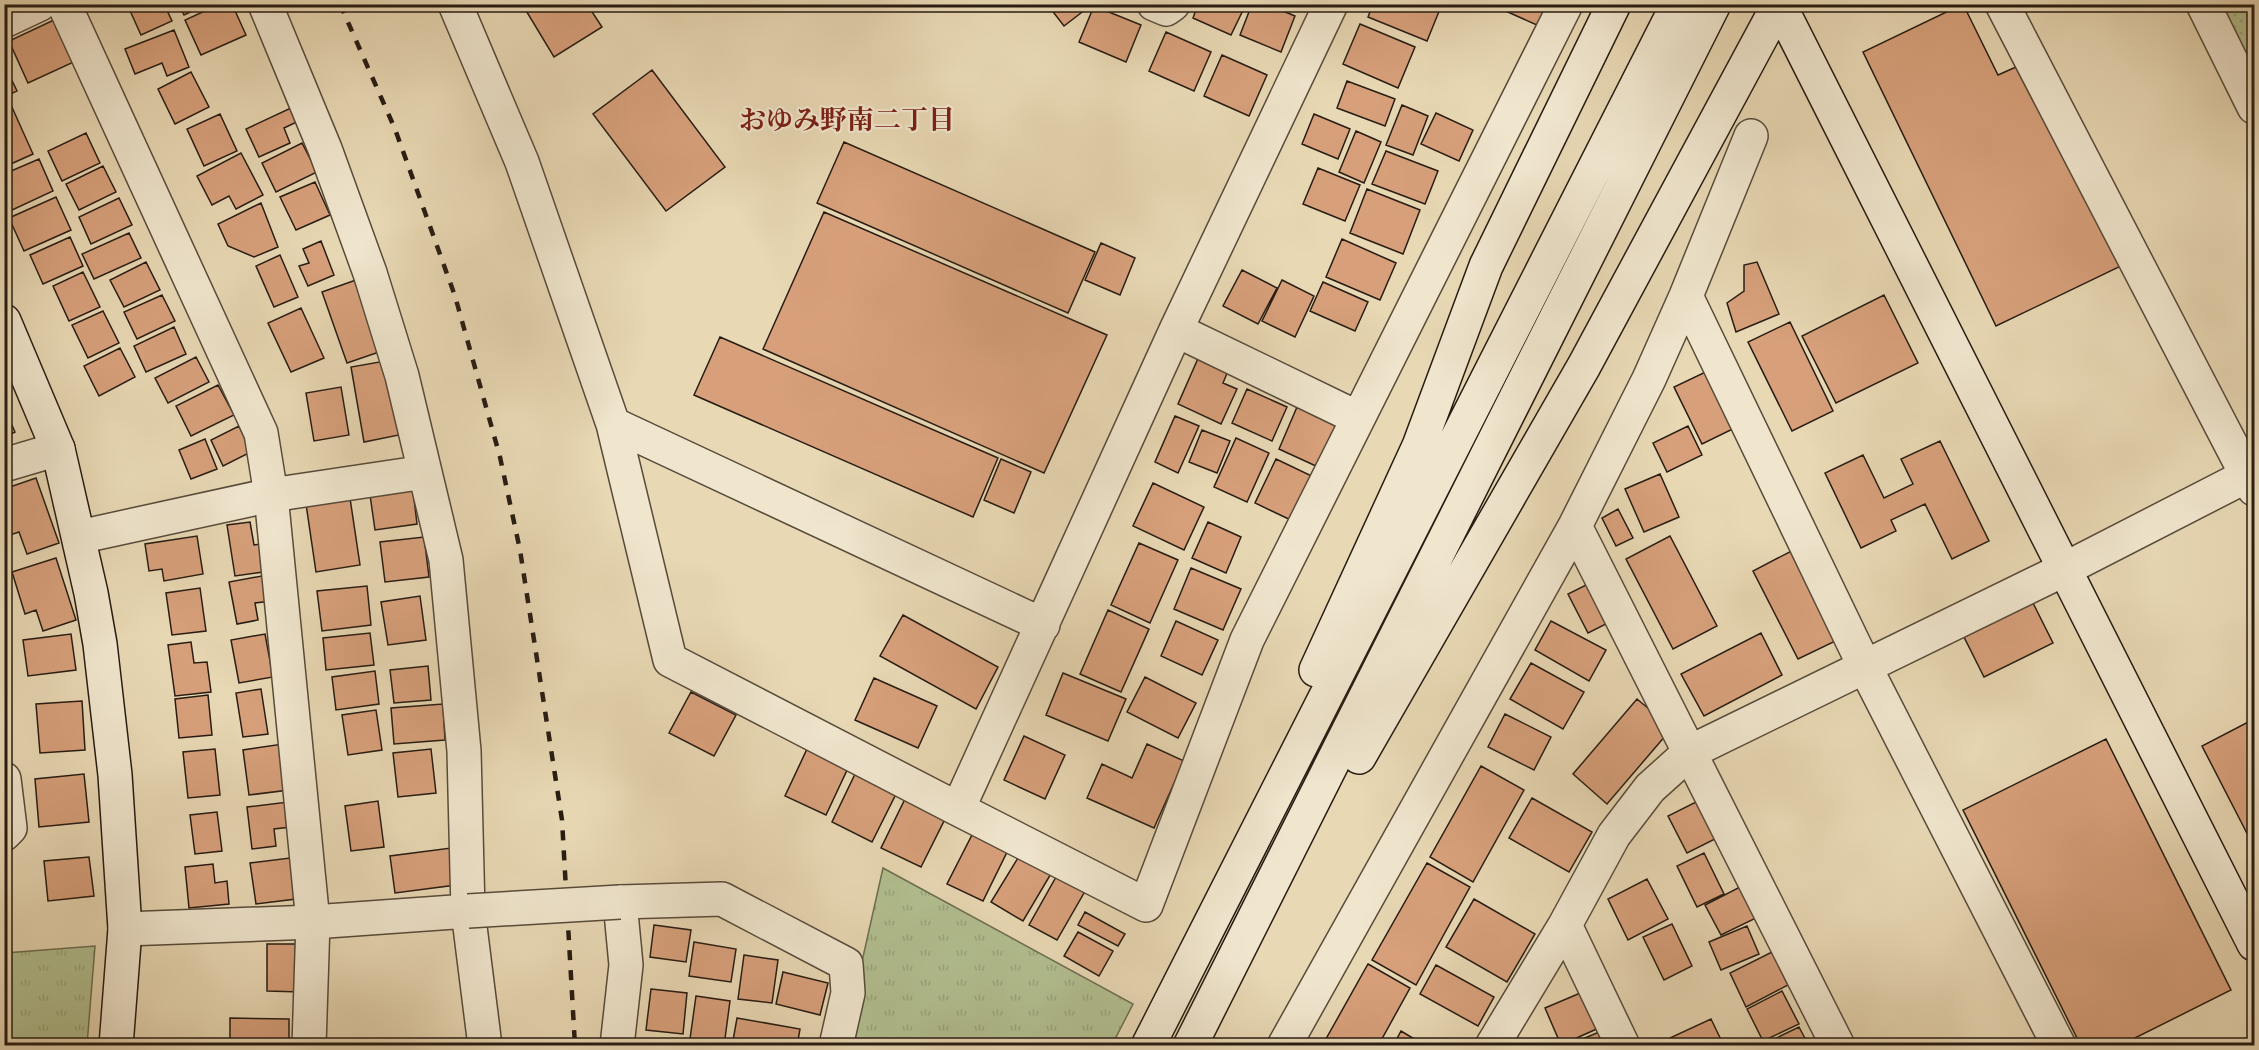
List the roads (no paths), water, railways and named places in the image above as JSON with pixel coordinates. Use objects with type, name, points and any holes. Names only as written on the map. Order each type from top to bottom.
[{"type":"street","points":[[4,21],[40,4]]},
{"type":"street","points":[[64,4],[261,433],[271,495],[313,922],[309,1046]]},
{"type":"street","points":[[265,4],[325,149],[370,273],[402,376],[446,560],[464,751],[468,911],[485,1046]]},
{"type":"street","points":[[454,4],[522,162],[613,424],[670,660],[1146,905],[1247,640],[1566,4]]},
{"type":"street","points":[[1154,4],[1166,9],[1173,4]]},
{"type":"street","points":[[958,809],[1176,330],[1331,4]]},
{"type":"street","points":[[1254,836],[1259,795],[1419,446],[1486,266],[1614,4]]},
{"type":"street","points":[[1148,1046],[1423,510],[1678,4]]},
{"type":"street","points":[[1190,1046],[1714,4]]},
{"type":"street","points":[[1492,1046],[1565,925],[1614,835],[1650,788],[1690,752],[1864,665],[2252,479],[2002,4]]},
{"type":"street","points":[[2203,4],[2254,107]]},
{"type":"street","points":[[1294,843],[1329,807],[1474,559],[1584,366],[1779,5]]},
{"type":"street","points":[[1779,5],[2254,944]]},
{"type":"street","points":[[1284,1046],[1575,526],[1649,379],[1686,296],[1751,136]]},
{"type":"street","points":[[1686,296],[1864,665],[2059,1046]]},
{"type":"street","points":[[4,321],[58,448],[79,537],[100,644],[115,775],[125,929],[116,1046]]},
{"type":"street","points":[[1176,330],[1358,417]]},
{"type":"street","points":[[613,424],[1043,625]]},
{"type":"street","points":[[4,465],[58,448]]},
{"type":"street","points":[[79,537],[271,495],[425,472]]},
{"type":"street","points":[[1575,526],[1838,1046]]},
{"type":"street","points":[[4,779],[10,828],[4,834]]},
{"type":"street","points":[[125,929],[313,922],[620,902],[722,899],[846,964],[848,993],[836,1046]]},
{"type":"street","points":[[617,1046],[626,965],[620,902]]},
{"type":"street","points":[[1565,925],[1623,1046]]},
{"type":"railway","points":[[340,4],[395,129],[455,296],[500,457],[520,550],[562,820],[575,1046]]},
{"type":"district","name":"おゆみ野南二丁目","points":[[847,120]]}]
